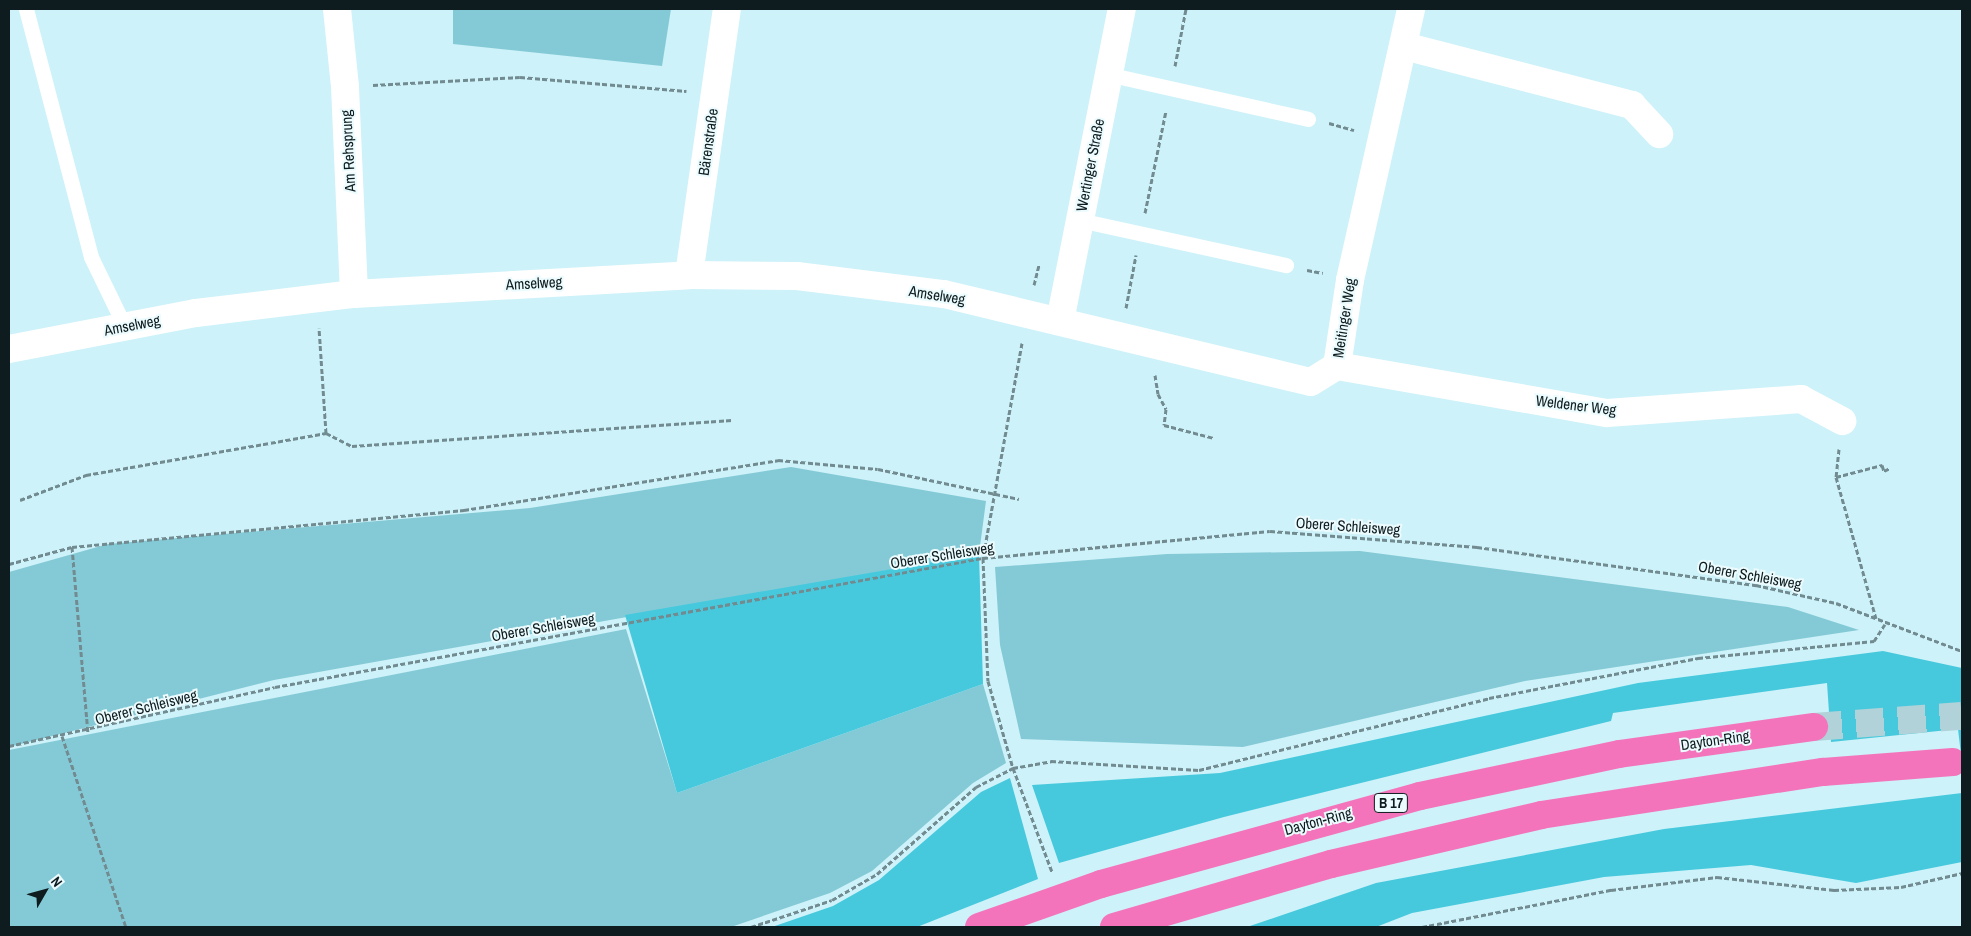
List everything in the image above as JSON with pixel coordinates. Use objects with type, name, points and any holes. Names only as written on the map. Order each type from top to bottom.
[{"type":"highway","name":"Dayton-Ring","points":[[979,927],[1101,884],[1411,798],[1619,754],[1814,727]]},
{"type":"highway","points":[[1114,927],[1331,864],[1541,815],[1823,772],[1953,762]]},
{"type":"street","name":"Am Rehsprung","points":[[336,9],[345,87],[354,294]]},
{"type":"street","name":"Bärenstraße","points":[[689,275],[726,9]]},
{"type":"street","name":"Wertinger Straße","points":[[1060,321],[1107,74],[1122,9]]},
{"type":"street","name":"Meitinger Weg","points":[[1060,321],[1312,382],[1336,366],[1350,280],[1411,9]]},
{"type":"street","points":[[1404,46],[1632,104],[1659,134]]},
{"type":"street","name":"Amselweg","points":[[9,349],[196,312],[354,294],[689,275],[797,276],[944,294],[1060,321]]},
{"type":"street","name":"Weldener Weg","points":[[1336,366],[1607,413],[1801,399],[1842,421]]},
{"type":"lane","points":[[26,9],[92,257],[125,327]]},
{"type":"lane","points":[[1107,74],[1308,119]]},
{"type":"lane","points":[[1079,220],[1286,265]]},
{"type":"path","points":[[1120,336],[1186,9]]},
{"type":"path","points":[[345,87],[520,77],[714,94]]},
{"type":"path","points":[[317,299],[326,433]]},
{"type":"path","points":[[1028,314],[992,493],[983,558],[988,682],[1013,768],[1050,866]]},
{"type":"path","points":[[1161,346],[1155,377],[1166,409],[1164,425],[1214,438]]},
{"type":"path","points":[[20,500],[86,476],[326,433],[352,446],[732,420]]},
{"type":"path","points":[[1842,421],[1836,477],[1876,618]]},
{"type":"path","points":[[9,564],[72,548],[464,510],[778,460],[878,469],[1019,499]]},
{"type":"path","points":[[1836,477],[1882,465],[1884,470],[1890,468]]},
{"type":"path","name":"Oberer Schleisweg","points":[[9,746],[88,732],[276,687],[983,558],[1270,531],[1477,547],[1756,585],[1836,603],[1876,618],[1885,624],[1962,651]]},
{"type":"path","points":[[72,548],[88,732]]},
{"type":"path","points":[[752,927],[832,900],[877,874],[976,787],[1013,768],[1051,762],[1199,770],[1488,698],[1688,660],[1874,641],[1885,624]]},
{"type":"path","points":[[62,736],[126,927]]},
{"type":"path","points":[[1422,927],[1611,890],[1717,877],[1834,890],[1901,887],[1962,873]]},
{"type":"shaded area","points":[[453,9],[671,9],[662,66],[453,44]]},
{"type":"shaded area","points":[[791,467],[986,501],[979,554],[274,680],[9,747],[9,572],[108,544],[530,508]]},
{"type":"shaded area","points":[[1360,551],[1788,607],[1859,630],[1525,681],[1243,747],[1021,739],[1000,645],[995,567],[1167,554]]},
{"type":"shaded area","points":[[979,554],[983,684],[677,793],[625,615]]},
{"type":"shaded area","points":[[626,629],[677,793],[983,684],[1006,763],[973,783],[872,871],[830,893],[731,927],[9,927],[9,750]]},
{"type":"shaded area","points":[[1883,651],[1962,668],[1962,763],[1958,729],[1831,742],[1827,683],[1613,713],[1611,721],[1224,817],[1059,863],[1032,785],[1220,773],[1638,683]]},
{"type":"shaded area","points":[[1010,778],[1038,879],[917,927],[772,927],[833,906],[879,880],[981,792]]},
{"type":"shaded area","points":[[1962,793],[1962,862],[1856,883],[1751,865],[1604,877],[1412,913],[1376,927],[1247,927],[1376,883],[1664,829]]},
{"type":"tunnel","points":[[1814,727],[1962,716]]}]
